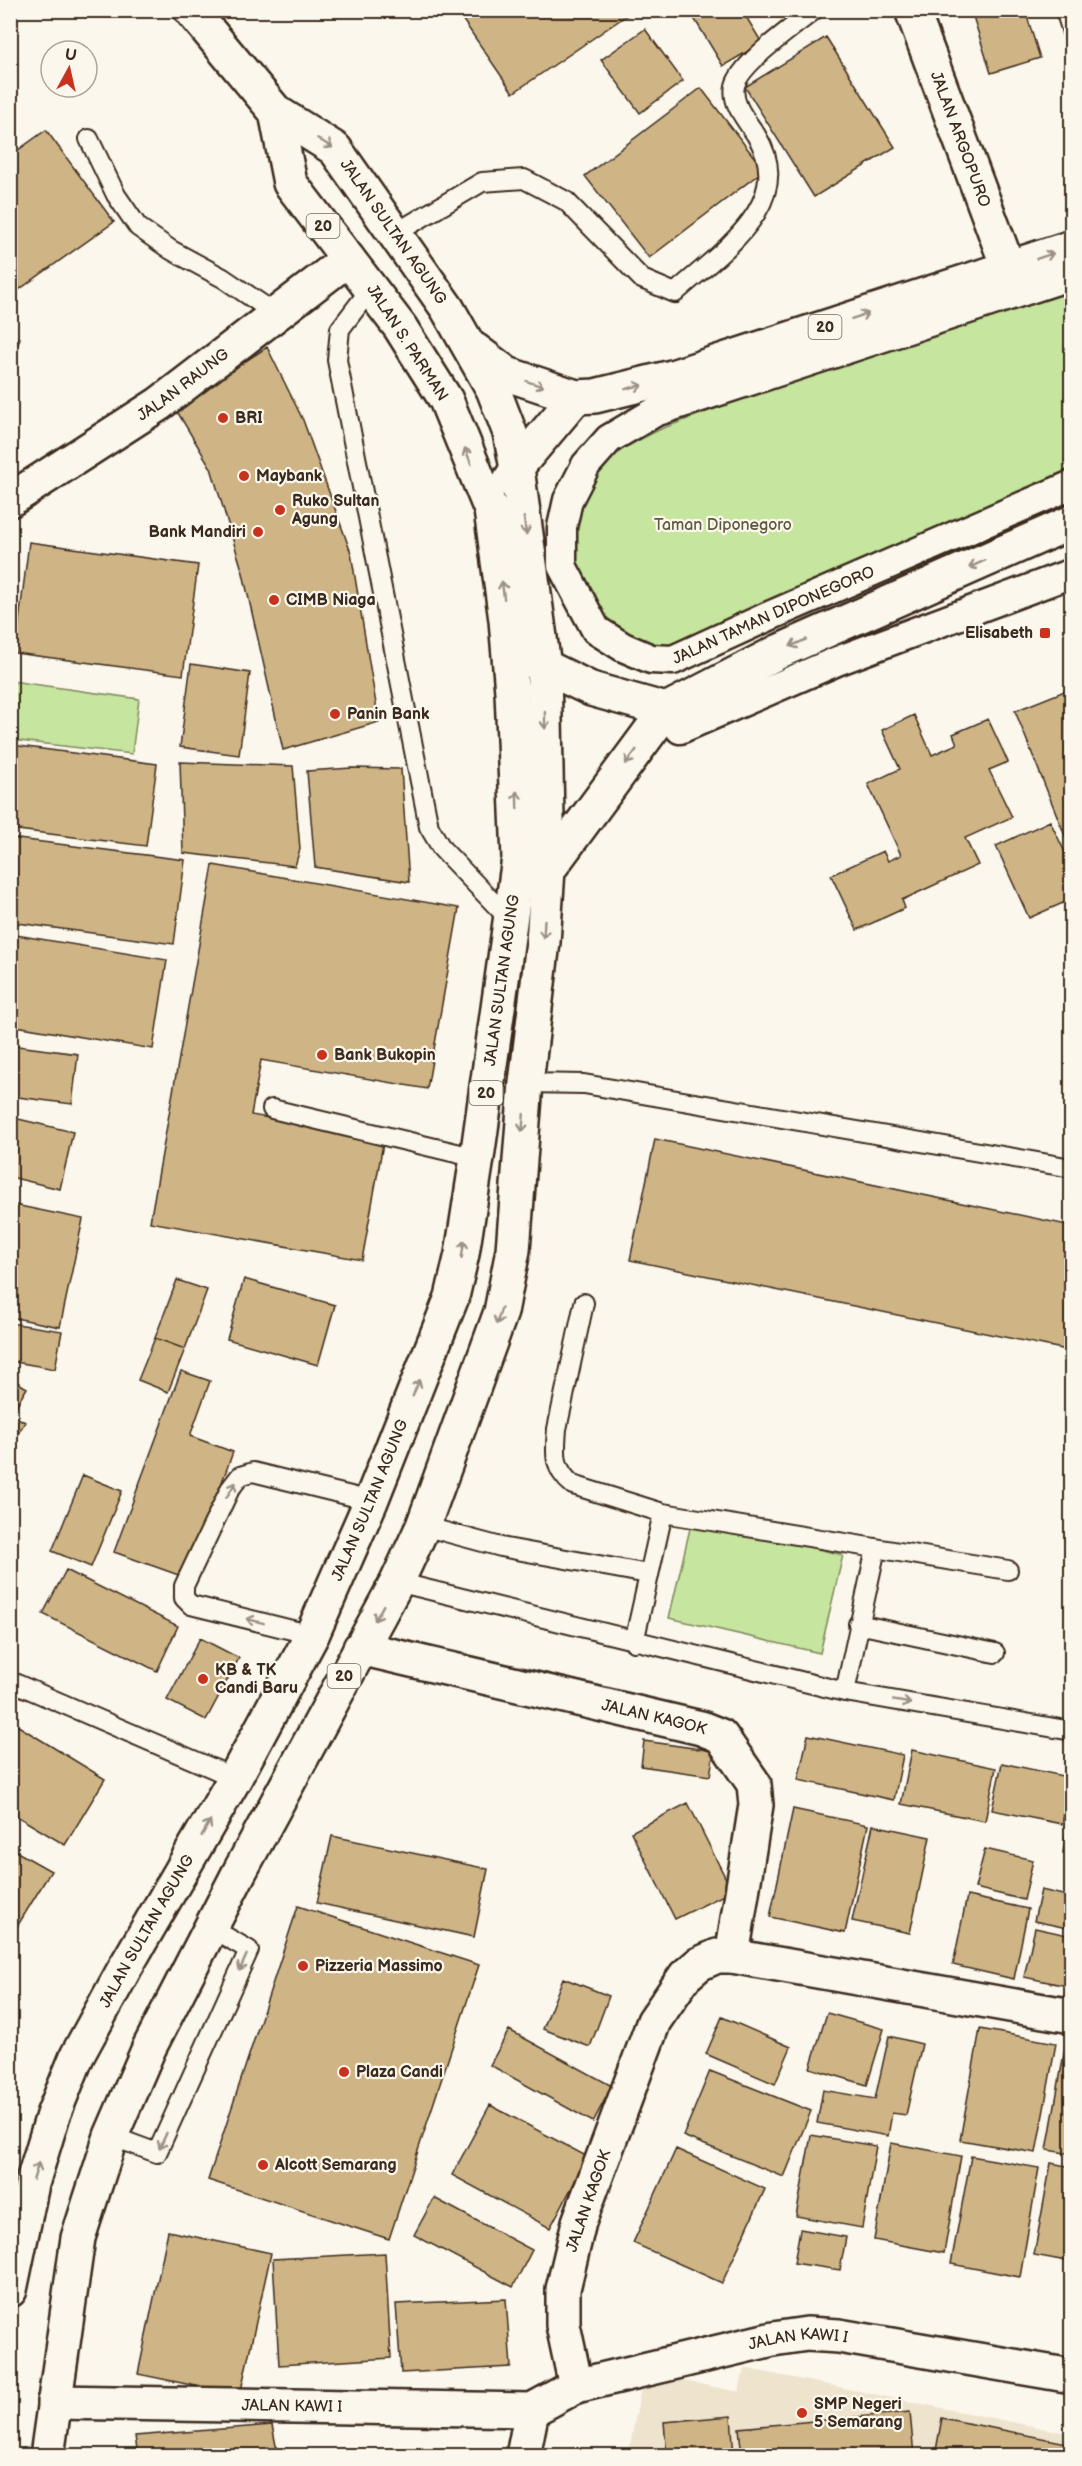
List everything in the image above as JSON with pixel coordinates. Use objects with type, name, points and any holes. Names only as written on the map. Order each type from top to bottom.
[{"type":"main road","name":"JALAN S. PARMAN","points":[[191,10],[276,112],[290,183],[372,287],[446,400],[491,510]]},
{"type":"main road","name":"JALAN ARGOPURO","points":[[912,10],[1008,267]]},
{"type":"main road","name":"JALAN SULTAN AGUNG","points":[[47,2456],[78,2238],[111,2136],[149,2048],[397,1582],[423,1526],[501,1311],[513,1250],[526,1083],[543,942],[548,870],[544,667],[517,468],[510,433],[493,389],[447,308],[335,149],[276,112]]},
{"type":"main road","name":"20","points":[[576,397],[595,396],[672,377],[1071,247]]},
{"type":"main road","name":"JALAN RAUNG","points":[[10,500],[159,404],[348,259]]},
{"type":"main road","name":"JALAN SULTAN AGUNG","points":[[467,344],[507,374],[576,397]]},
{"type":"main road","points":[[491,510],[517,468],[576,397]]},
{"type":"main road","name":"20","points":[[491,510],[506,620],[507,648]]},
{"type":"main road","points":[[548,870],[666,710],[780,651],[1071,522]]},
{"type":"main road","name":"JALAN SULTAN AGUNG","points":[[10,2290],[32,2184],[53,2115],[77,2056],[126,1966],[235,1778],[312,1635],[371,1501],[452,1297],[462,1254],[477,1158],[519,858],[512,692],[507,648]]},
{"type":"main road","points":[[507,648],[591,689],[666,710]]},
{"type":"main road","name":"JALAN KAGOK","points":[[360,1648],[701,1728],[721,1736],[754,1784],[756,1805],[732,1956]]},
{"type":"main road","name":"JALAN KAGOK","points":[[576,2386],[563,2325],[563,2289],[579,2222],[654,2021],[685,1976],[699,1964],[717,1956],[732,1956],[1071,2016]]},
{"type":"main road","name":"JALAN KAWI I","points":[[54,2402],[532,2410],[576,2386],[773,2339],[807,2334],[839,2336],[1071,2376]]},
{"type":"main road","points":[[523,2456],[532,2410]]},
{"type":"street","name":"JALAN TAMAN DIPONEGORO","points":[[1071,275],[655,412],[609,439],[586,465],[568,500],[562,528],[562,566],[596,630],[623,647],[651,659],[673,660],[767,616],[1071,485]]},
{"type":"street","points":[[666,710],[680,729],[837,661],[1071,573]]},
{"type":"lane","points":[[394,234],[482,182],[524,179],[566,201],[642,279],[675,293],[749,226],[764,199],[769,172],[763,146],[738,108],[735,86],[746,65],[814,10]]},
{"type":"lane","points":[[1065,10],[1071,32]]},
{"type":"lane","points":[[89,139],[116,195],[138,227],[171,250],[223,278],[276,315]]},
{"type":"lane","points":[[372,287],[340,329],[337,360],[429,827],[442,849],[510,920]]},
{"type":"lane","points":[[526,1083],[584,1084],[1071,1168]]},
{"type":"lane","points":[[272,1108],[477,1158]]},
{"type":"lane","points":[[584,1303],[557,1429],[555,1450],[561,1476],[573,1485],[663,1513],[1008,1570]]},
{"type":"lane","points":[[312,1635],[191,1605],[184,1598],[184,1586],[230,1490],[240,1476],[253,1472],[371,1501]]},
{"type":"lane","points":[[634,1642],[663,1513]]},
{"type":"lane","points":[[423,1526],[501,1547],[648,1574]]},
{"type":"lane","points":[[845,1692],[876,1548]]},
{"type":"lane","points":[[397,1582],[845,1692],[1071,1731]]},
{"type":"lane","points":[[858,1624],[995,1653]]},
{"type":"lane","points":[[10,1681],[235,1778]]},
{"type":"lane","points":[[111,2136],[157,2153],[249,1950],[211,1928]]},
{"type":"shaded area","name":"SMP Negeri 5 Semarang","points":[[744,2368],[1071,2434],[1071,2455],[628,2456],[644,2373],[739,2392]]},
{"type":"green space","name":"Taman Diponegoro","points":[[1071,275],[1071,504],[752,633],[676,652],[635,641],[606,618],[580,586],[574,547],[575,513],[596,472],[625,447],[661,429]]},
{"type":"green space","points":[[11,681],[139,699],[132,754],[11,740]]},
{"type":"green space","points":[[692,1520],[843,1555],[820,1653],[669,1618]]},
{"type":"building","points":[[456,10],[629,10],[630,13],[513,93]]},
{"type":"building","points":[[689,10],[742,10],[762,43],[723,66]]},
{"type":"building","points":[[971,10],[1025,10],[1040,58],[991,73]]},
{"type":"building","points":[[645,29],[683,81],[640,113],[601,60]]},
{"type":"building","points":[[826,37],[895,147],[814,197],[745,87]]},
{"type":"building","points":[[701,88],[764,170],[649,258],[585,176]]},
{"type":"building","points":[[46,130],[114,222],[10,296],[10,156]]},
{"type":"building","points":[[10,335],[20,338],[10,367]]},
{"type":"building","name":"Ruko Sultan Agung","points":[[267,347],[303,420],[351,553],[379,722],[283,750],[243,573],[211,468],[175,408]]},
{"type":"building","points":[[29,542],[198,565],[183,675],[15,653]]},
{"type":"building","points":[[191,664],[250,673],[239,755],[180,747]]},
{"type":"building","points":[[1072,688],[1072,853],[1015,711]]},
{"type":"building","points":[[914,715],[932,755],[957,744],[953,734],[988,719],[1008,762],[989,770],[1012,817],[965,838],[978,865],[902,900],[905,908],[857,930],[831,875],[883,851],[888,861],[901,855],[868,784],[900,769],[882,730]]},
{"type":"building","points":[[11,745],[157,764],[146,846],[10,829]]},
{"type":"building","points":[[180,762],[293,766],[300,849],[295,866],[183,853]]},
{"type":"building","points":[[352,768],[401,769],[409,882],[315,867],[307,771]]},
{"type":"building","points":[[1050,821],[1072,867],[1072,899],[1029,918],[996,846]]},
{"type":"building","points":[[10,838],[185,860],[174,944],[10,922]]},
{"type":"building","points":[[213,865],[459,908],[427,1089],[261,1060],[251,1115],[384,1138],[362,1260],[150,1222]]},
{"type":"building","points":[[10,934],[167,960],[153,1049],[10,1025]]},
{"type":"building","points":[[10,1045],[78,1054],[72,1104],[10,1096]]},
{"type":"building","points":[[10,1117],[73,1132],[60,1189],[10,1177]]},
{"type":"building","points":[[655,1139],[1072,1226],[1072,1351],[630,1260]]},
{"type":"building","points":[[10,1204],[83,1219],[60,1327],[10,1317]]},
{"type":"building","points":[[244,1279],[335,1305],[318,1365],[227,1339]]},
{"type":"building","points":[[177,1280],[207,1290],[185,1349],[155,1338]]},
{"type":"building","points":[[10,1323],[62,1331],[55,1369],[10,1361]]},
{"type":"building","points":[[155,1338],[185,1349],[168,1392],[138,1380]]},
{"type":"building","points":[[181,1371],[210,1381],[190,1436],[233,1452],[187,1578],[114,1552]]},
{"type":"building","points":[[10,1378],[27,1388],[11,1414],[25,1422],[10,1447]]},
{"type":"building","points":[[83,1475],[122,1491],[91,1567],[52,1551]]},
{"type":"building","points":[[66,1570],[178,1626],[157,1671],[43,1614]]},
{"type":"building","name":"KB & TK Candi Baru","points":[[200,1638],[239,1658],[206,1720],[167,1700]]},
{"type":"building","points":[[10,1721],[105,1779],[65,1845],[10,1812]]},
{"type":"building","points":[[808,1735],[903,1755],[894,1800],[798,1780]]},
{"type":"building","points":[[644,1741],[714,1751],[710,1776],[641,1766]]},
{"type":"building","points":[[912,1750],[996,1768],[985,1821],[901,1804]]},
{"type":"building","points":[[1002,1763],[1072,1778],[1062,1824],[992,1810]]},
{"type":"building","points":[[688,1803],[732,1891],[675,1919],[631,1832]]},
{"type":"building","points":[[1070,1806],[1072,1807],[1072,1855],[1063,1853]]},
{"type":"building","points":[[793,1809],[868,1825],[845,1933],[770,1917]]},
{"type":"building","points":[[873,1825],[930,1837],[910,1933],[852,1921]]},
{"type":"building","points":[[332,1836],[488,1869],[474,1937],[317,1903]]},
{"type":"building","points":[[10,1848],[51,1871],[10,1938]]},
{"type":"building","points":[[985,1849],[1033,1860],[1024,1900],[975,1888]]},
{"type":"building","points":[[1041,1890],[1072,1897],[1072,1929],[1034,1921]]},
{"type":"building","points":[[967,1896],[1028,1909],[1014,1979],[953,1965]]},
{"type":"building","name":"Plaza Candi","points":[[298,1906],[479,1965],[389,2239],[208,2180]]},
{"type":"building","points":[[1035,1928],[1072,1936],[1072,1987],[1024,1977]]},
{"type":"building","points":[[563,1978],[609,1996],[590,2047],[543,2029]]},
{"type":"building","points":[[827,2013],[884,2029],[867,2085],[810,2068]]},
{"type":"building","points":[[722,2017],[791,2047],[775,2084],[706,2054]]},
{"type":"building","points":[[980,2029],[1056,2043],[1036,2153],[960,2140]]},
{"type":"building","points":[[509,2030],[612,2086],[593,2122],[490,2065]]},
{"type":"building","points":[[889,2036],[922,2044],[906,2115],[892,2113],[888,2136],[817,2123],[823,2090],[875,2099]]},
{"type":"building","points":[[1066,2042],[1072,2043],[1072,2154],[1047,2150]]},
{"type":"building","points":[[710,2071],[811,2111],[784,2177],[683,2136]]},
{"type":"building","points":[[490,2105],[588,2157],[550,2228],[452,2175]]},
{"type":"building","points":[[811,2135],[876,2146],[862,2228],[796,2216]]},
{"type":"building","points":[[891,2143],[961,2156],[944,2253],[874,2240]]},
{"type":"building","points":[[676,2149],[765,2189],[722,2283],[633,2243]]},
{"type":"building","points":[[971,2156],[1039,2168],[1020,2277],[951,2264]]},
{"type":"building","points":[[1051,2163],[1072,2167],[1072,2262],[1034,2255]]},
{"type":"building","points":[[434,2198],[532,2250],[513,2287],[414,2235]]},
{"type":"building","points":[[800,2229],[846,2237],[840,2270],[794,2263]]},
{"type":"building","points":[[168,2231],[271,2253],[240,2395],[138,2374]]},
{"type":"building","points":[[385,2253],[391,2358],[279,2365],[273,2259]]},
{"type":"building","points":[[506,2299],[511,2367],[401,2373],[396,2304]]},
{"type":"building","points":[[910,2412],[914,2456],[742,2456],[739,2428]]},
{"type":"building","points":[[731,2416],[734,2456],[667,2456],[664,2422]]},
{"type":"building","points":[[942,2418],[1072,2444],[1072,2456],[935,2456]]},
{"type":"building","points":[[272,2425],[278,2456],[138,2456],[135,2436]]},
{"type":"place","name":"BRI","points":[[223,418]]},
{"type":"place","name":"Maybank","points":[[244,476]]},
{"type":"place","name":"Ruko Sultan Agung","points":[[280,510]]},
{"type":"place","name":"Bank Mandiri","points":[[258,532]]},
{"type":"place","name":"CIMB Niaga","points":[[274,600]]},
{"type":"place","name":"Elisabeth","points":[[1045,633]]},
{"type":"place","name":"Panin Bank","points":[[335,714]]},
{"type":"place","name":"Bank Bukopin","points":[[322,1055]]},
{"type":"place","name":"KB & TK Candi Baru","points":[[203,1679]]},
{"type":"place","name":"Pizzeria Massimo","points":[[303,1966]]},
{"type":"place","name":"Plaza Candi","points":[[344,2072]]},
{"type":"place","name":"Alcott Semarang","points":[[263,2165]]},
{"type":"place","name":"SMP Negeri 5 Semarang","points":[[802,2413]]}]
